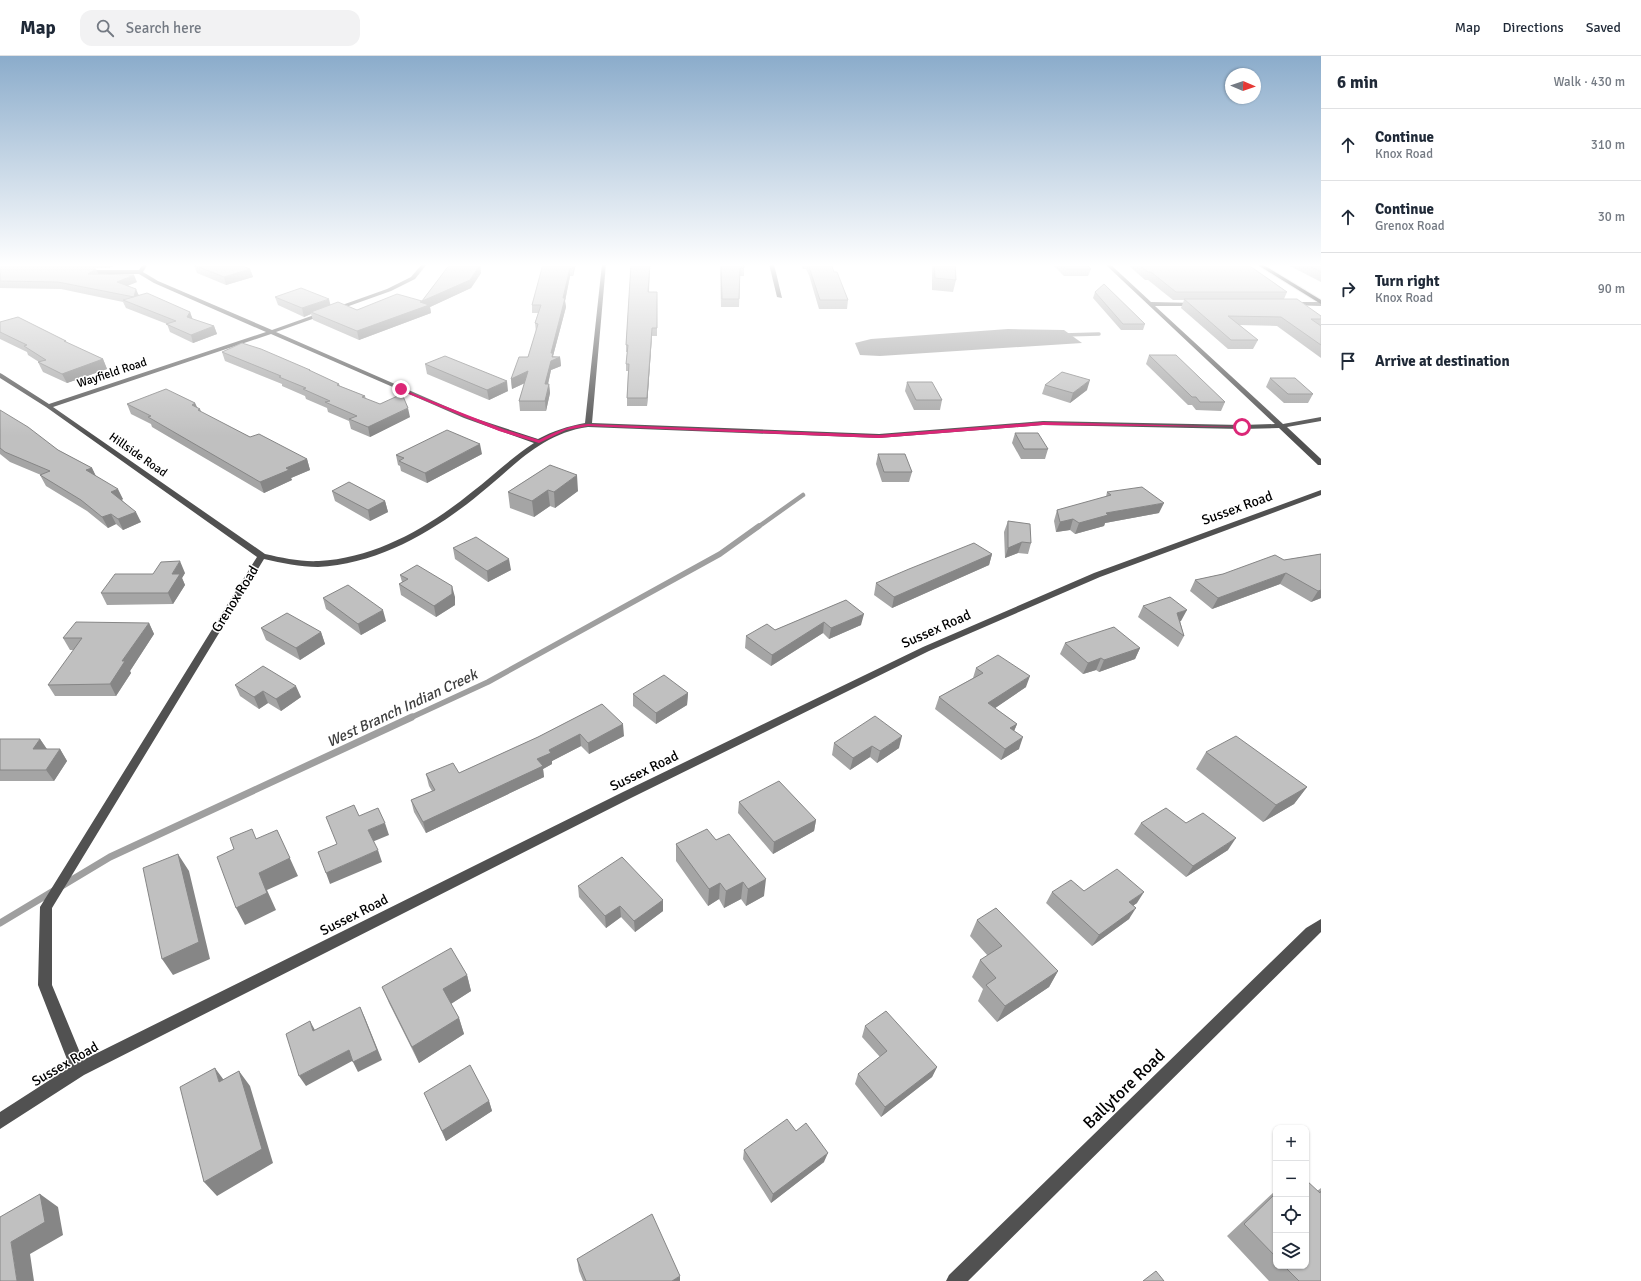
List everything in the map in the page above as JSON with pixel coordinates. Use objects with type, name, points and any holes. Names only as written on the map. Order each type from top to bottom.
[{"type":"street","points":[[247,321],[466,416],[539,442]]},
{"type":"street","name":"Wayfield Road","points":[[48,406],[302,321]]},
{"type":"street","points":[[588,425],[598,321]]},
{"type":"street","points":[[1169,321],[1321,463]]},
{"type":"street","name":"Hillside Road","points":[[0,375],[48,406],[262,556]]},
{"type":"street","name":"Grenox Road","points":[[79,1070],[45,985],[46,908],[66,873],[262,556],[277,562],[298,564],[329,563],[380,551],[404,542],[448,515],[539,442],[564,429],[574,426],[588,425],[879,436],[1043,424],[1242,427],[1282,426],[1321,419]]},
{"type":"street","name":"Sussex Road","points":[[0,1121],[79,1070],[627,795],[926,649],[1096,575],[1321,492]]},
{"type":"street","name":"Ballytore Road","points":[[955,1281],[1311,932],[1321,925]]},
{"type":"shaded area","points":[[1008,329],[1064,330],[1082,343],[880,356],[860,355],[855,343],[871,339]]},
{"type":"building","points":[[26,321],[103,359],[62,374],[38,362],[46,360],[24,346],[27,345],[0,332],[0,322]]},
{"type":"building","points":[[175,321],[200,321],[214,326],[191,335],[166,324]]},
{"type":"building","points":[[333,321],[384,321],[357,331]]},
{"type":"building","points":[[536,321],[559,321],[551,353],[553,353],[552,357],[560,357],[551,361],[545,384],[549,384],[545,401],[519,401],[528,371],[511,379],[519,357],[528,357],[538,324],[535,323]]},
{"type":"building","points":[[627,321],[657,321],[657,328],[652,328],[647,398],[627,398],[629,364],[626,364],[628,345],[626,345]]},
{"type":"building","points":[[1121,321],[1142,321],[1145,324],[1123,324]]},
{"type":"building","points":[[1209,321],[1234,321],[1258,340],[1231,340]]},
{"type":"building","points":[[1287,321],[1314,321],[1321,326],[1321,345]]},
{"type":"building","points":[[242,343],[261,349],[310,370],[339,384],[337,385],[365,396],[362,397],[380,404],[402,394],[408,408],[368,427],[349,419],[357,416],[325,402],[330,401],[303,389],[306,388],[222,352]]},
{"type":"building","points":[[1149,355],[1176,355],[1225,402],[1200,402],[1196,397],[1192,397]]},
{"type":"building","points":[[445,356],[507,381],[487,390],[425,364]]},
{"type":"building","points":[[1062,372],[1090,380],[1073,393],[1045,385]]},
{"type":"building","points":[[1270,378],[1295,378],[1313,394],[1288,394]]},
{"type":"building","points":[[907,382],[932,382],[942,400],[916,400]]},
{"type":"building","points":[[166,389],[195,403],[192,405],[200,409],[198,410],[250,437],[259,434],[307,459],[286,468],[289,470],[260,482],[148,417],[151,416],[127,404]]},
{"type":"building","points":[[0,410],[28,427],[58,450],[92,468],[86,470],[118,489],[111,492],[136,512],[118,519],[111,514],[102,517],[81,500],[40,475],[50,471],[5,452],[0,448]]},
{"type":"building","points":[[447,430],[480,444],[425,473],[399,461],[404,458],[396,455]]},
{"type":"building","points":[[1015,433],[1038,433],[1048,449],[1024,449]]},
{"type":"building","points":[[878,454],[905,454],[912,472],[884,472]]},
{"type":"building","points":[[550,465],[577,475],[554,492],[548,490],[532,501],[508,492]]},
{"type":"building","points":[[349,482],[385,501],[368,510],[332,491]]},
{"type":"building","points":[[1142,487],[1164,503],[1106,513],[1108,515],[1079,523],[1073,519],[1060,522],[1057,510],[1111,495],[1107,492]]},
{"type":"building","points":[[1008,521],[1030,524],[1031,543],[1022,542],[1008,548]]},
{"type":"building","points":[[476,537],[509,559],[487,571],[453,548]]},
{"type":"building","points":[[974,543],[992,554],[894,597],[876,583],[909,569]]},
{"type":"building","points":[[1321,554],[1321,590],[1318,591],[1286,573],[1218,598],[1195,580],[1223,574],[1275,555],[1284,560]]},
{"type":"building","points":[[180,561],[172,574],[180,574],[168,593],[101,593],[115,574],[153,574],[161,562]]},
{"type":"building","points":[[417,565],[452,586],[452,594],[434,606],[399,584],[408,579],[400,575]]},
{"type":"building","points":[[348,585],[383,610],[358,624],[323,598]]},
{"type":"building","points":[[1170,597],[1187,610],[1177,613],[1184,636],[1143,606]]},
{"type":"building","points":[[846,600],[864,614],[831,628],[824,622],[772,655],[746,636],[767,624],[775,630]]},
{"type":"building","points":[[287,613],[321,632],[296,648],[261,628]]},
{"type":"building","points":[[76,622],[149,623],[122,661],[125,661],[110,684],[48,685],[82,638],[63,638]]},
{"type":"building","points":[[1114,627],[1140,648],[1104,660],[1101,658],[1088,663],[1065,643]]},
{"type":"building","points":[[998,655],[1030,676],[988,703],[1017,724],[1010,728],[1023,737],[1005,749],[939,697],[983,673],[976,668]]},
{"type":"building","points":[[263,666],[296,686],[276,699],[263,691],[254,697],[235,685]]},
{"type":"building","points":[[664,675],[688,693],[656,713],[633,694]]},
{"type":"building","points":[[602,704],[623,724],[588,743],[580,734],[549,750],[551,753],[537,759],[543,766],[423,822],[411,800],[435,790],[426,774],[453,763],[459,773],[538,737]]},
{"type":"building","points":[[875,716],[902,736],[880,751],[872,746],[853,758],[834,743]]},
{"type":"building","points":[[1236,736],[1307,787],[1276,805],[1206,752]]},
{"type":"building","points":[[0,739],[40,739],[33,749],[60,749],[46,770],[0,770]]},
{"type":"building","points":[[779,781],[816,820],[774,842],[739,802]]},
{"type":"building","points":[[354,805],[359,816],[378,808],[385,823],[368,830],[378,850],[326,873],[318,852],[337,844],[326,817]]},
{"type":"building","points":[[1166,808],[1186,823],[1203,813],[1236,838],[1193,866],[1141,823]]},
{"type":"building","points":[[252,829],[256,839],[277,830],[290,858],[259,873],[267,893],[236,908],[217,857],[234,849],[230,838]]},
{"type":"building","points":[[707,829],[716,840],[729,834],[766,879],[748,889],[743,882],[726,891],[720,883],[709,889],[676,844]]},
{"type":"building","points":[[178,854],[199,942],[162,959],[143,868]]},
{"type":"building","points":[[622,857],[663,900],[634,921],[620,906],[605,916],[578,886]]},
{"type":"building","points":[[1117,869],[1144,892],[1129,902],[1136,908],[1099,935],[1052,892],[1071,880],[1084,891]]},
{"type":"building","points":[[996,908],[1058,971],[1005,1006],[986,985],[996,978],[980,960],[1002,946],[977,920]]},
{"type":"building","points":[[451,948],[467,975],[443,989],[459,1018],[412,1047],[382,987]]},
{"type":"building","points":[[360,1007],[377,1050],[353,1062],[349,1050],[299,1076],[286,1034],[310,1021],[313,1031]]},
{"type":"building","points":[[886,1011],[937,1067],[885,1107],[858,1074],[887,1051],[865,1026]]},
{"type":"building","points":[[470,1065],[489,1101],[442,1131],[424,1093]]},
{"type":"building","points":[[215,1068],[219,1082],[239,1071],[262,1149],[204,1182],[180,1087]]},
{"type":"building","points":[[787,1119],[796,1131],[806,1123],[828,1153],[773,1194],[744,1150]]},
{"type":"building","points":[[1309,1183],[1320,1193],[1321,1191],[1321,1281],[1299,1281],[1287,1269],[1309,1269]]},
{"type":"building","points":[[40,1194],[45,1222],[11,1242],[17,1281],[0,1281],[0,1217]]},
{"type":"building","points":[[1273,1196],[1273,1254],[1244,1224]]},
{"type":"building","points":[[652,1214],[680,1276],[672,1281],[586,1281],[577,1259]]},
{"type":"building","points":[[1156,1271],[1164,1281],[1143,1281]]},
{"type":"waterway","name":"West Branch Indian Creek","points":[[1063,335],[1099,334]]},
{"type":"waterway","name":"West Branch Indian Creek","points":[[758,527],[803,495]]},
{"type":"waterway","name":"West Branch Indian Creek","points":[[410,718],[488,682],[720,554],[759,526]]},
{"type":"waterway","name":"West Branch Indian Creek","points":[[0,923],[110,857],[412,717]]},
{"type":"route","points":[[401,389],[501,430],[539,442],[564,429],[574,426],[588,425],[879,436],[931,433],[985,427],[1043,424],[1242,427]]}]
